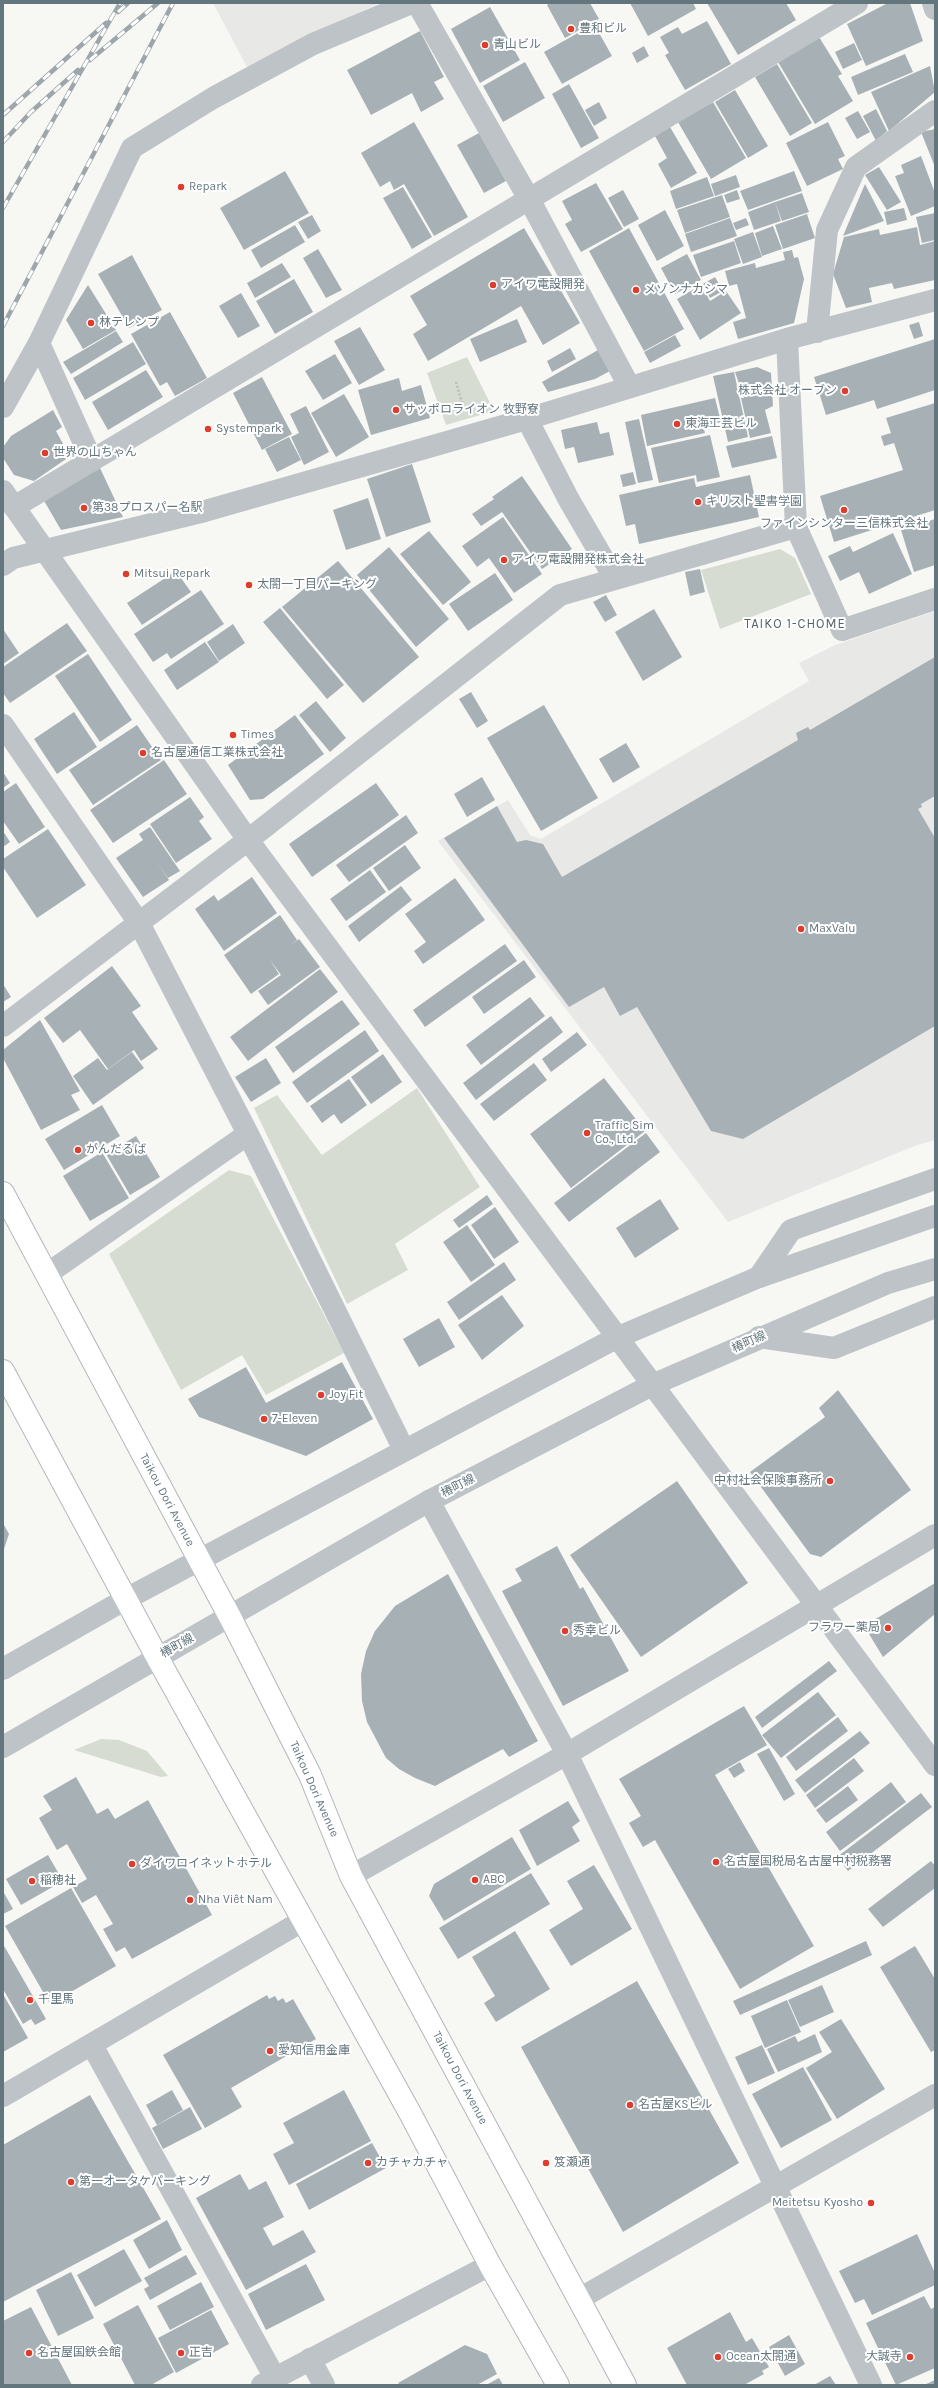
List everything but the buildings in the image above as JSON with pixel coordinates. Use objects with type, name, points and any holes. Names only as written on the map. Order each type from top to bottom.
[{"type":"main road","name":"Taikou Dori Avenue","points":[[3,1193],[230,1617],[310,1776],[352,1876],[625,2385]]},
{"type":"main road","points":[[3,1371],[157,1657],[304,1920],[490,2265],[558,2385]]},
{"type":"street","points":[[3,408],[39,343],[132,148],[213,98],[313,44],[411,3]]},
{"type":"street","points":[[416,3],[529,199],[629,386]]},
{"type":"street","points":[[857,3],[92,461],[8,499],[46,550],[248,840],[616,1338],[935,1765]]},
{"type":"street","points":[[933,3],[935,9]]},
{"type":"street","points":[[817,332],[828,230],[856,166],[935,111]]},
{"type":"street","points":[[3,565],[13,558],[205,511],[527,420],[629,386],[787,339],[935,300]]},
{"type":"street","points":[[787,339],[796,527],[842,630],[935,599]]},
{"type":"street","points":[[39,343],[92,461]]},
{"type":"street","points":[[527,420],[569,500],[615,579]]},
{"type":"street","points":[[3,1026],[248,840],[560,596],[796,527]]},
{"type":"street","points":[[3,725],[139,923],[248,1134],[404,1450]]},
{"type":"street","points":[[47,1274],[248,1134]]},
{"type":"street","points":[[760,1277],[791,1230],[935,1180]]},
{"type":"street","points":[[3,1669],[126,1599],[616,1338],[760,1277],[935,1216]]},
{"type":"street","name":"椿町線","points":[[3,1747],[429,1501],[652,1385],[759,1337],[888,1283],[935,1269]]},
{"type":"street","points":[[759,1337],[834,1348],[935,1307]]},
{"type":"street","points":[[429,1501],[567,1754],[871,2385]]},
{"type":"street","points":[[352,1876],[567,1754],[935,1535]]},
{"type":"street","points":[[3,2096],[304,1920]]},
{"type":"street","points":[[92,2045],[268,2382],[490,2265]]},
{"type":"street","points":[[579,2299],[935,2095]]},
{"type":"street","points":[[310,2359],[324,2385]]},
{"type":"shaded area","points":[[213,3],[379,3],[247,67]]},
{"type":"shaded area","points":[[467,357],[494,411],[446,425],[427,373]]},
{"type":"shaded area","points":[[780,549],[795,558],[811,594],[720,629],[701,570]]},
{"type":"shaded area","points":[[935,611],[935,1140],[917,1145],[728,1222],[438,841],[508,800],[530,835],[541,839],[809,681],[799,663],[835,645]]},
{"type":"shaded area","points":[[417,1088],[480,1187],[395,1244],[408,1270],[347,1304],[254,1108],[277,1095],[322,1155]]},
{"type":"shaded area","points":[[229,1170],[251,1176],[344,1353],[266,1395],[242,1355],[181,1390],[109,1254]]},
{"type":"shaded area","points":[[101,1739],[119,1740],[147,1751],[168,1776],[161,1777],[74,1750]]},
{"type":"railway","points":[[3,208],[120,3]]},
{"type":"railway","points":[[118,12],[128,3]]},
{"type":"railway","points":[[90,60],[158,3]]},
{"type":"railway","points":[[3,326],[173,3]]},
{"type":"railway","points":[[3,115],[106,23]]},
{"type":"railway","points":[[3,142],[31,112],[78,70]]},
{"type":"place","name":"豊和ビル","points":[[571,29]]},
{"type":"place","name":"青山ビル","points":[[485,45]]},
{"type":"place","name":"Repark","points":[[181,187]]},
{"type":"place","name":"アイワ電設開発","points":[[493,285]]},
{"type":"place","name":"メゾンナカシマ","points":[[636,290]]},
{"type":"place","name":"林テレンプ","points":[[91,323]]},
{"type":"place","name":"株式会社 オーブン","points":[[845,391]]},
{"type":"place","name":"サッポロライオン 牧野寮","points":[[396,410]]},
{"type":"place","name":"東海工芸ビル","points":[[677,424]]},
{"type":"place","name":"Systempark","points":[[208,429]]},
{"type":"place","name":"世界の山ちゃん","points":[[45,453]]},
{"type":"place","name":"キリスト聖書学園","points":[[698,502]]},
{"type":"place","name":"第38プロスパー名駅","points":[[84,508]]},
{"type":"place","name":"ファインシンター三信株式会社","points":[[844,510]]},
{"type":"place","name":"アイワ電設開発株式会社","points":[[504,560]]},
{"type":"place","name":"Mitsui Repark","points":[[126,574]]},
{"type":"place","name":"太閤一丁目パーキング","points":[[249,585]]},
{"type":"place","name":"Times","points":[[233,735]]},
{"type":"place","name":"名古屋通信工業株式会社","points":[[143,753]]},
{"type":"place","name":"MaxValu","points":[[801,929]]},
{"type":"place","name":"Traffic Sim Co., Ltd.","points":[[587,1133]]},
{"type":"place","name":"がんだるば","points":[[78,1150]]},
{"type":"place","name":"Joy Fit","points":[[321,1395]]},
{"type":"place","name":"7-Eleven","points":[[264,1419]]},
{"type":"place","name":"中村社会保険事務所","points":[[830,1481]]},
{"type":"place","name":"フラワー薬局","points":[[888,1628]]},
{"type":"place","name":"秀幸ビル","points":[[565,1631]]},
{"type":"place","name":"名古屋国税局名古屋中村税務署","points":[[716,1862]]},
{"type":"place","name":"ダイワロイネットホテル","points":[[132,1864]]},
{"type":"place","name":"ABC","points":[[475,1880]]},
{"type":"place","name":"稲穂社","points":[[32,1881]]},
{"type":"place","name":"Nha Viêt Nam","points":[[190,1900]]},
{"type":"place","name":"千里馬","points":[[30,2000]]},
{"type":"place","name":"愛知信用金庫","points":[[270,2051]]},
{"type":"place","name":"名古屋KSビル","points":[[630,2105]]},
{"type":"place","name":"カチャカチャ","points":[[368,2163]]},
{"type":"place","name":"笈瀬通","points":[[546,2163]]},
{"type":"place","name":"第一オータケパーキング","points":[[71,2182]]},
{"type":"place","name":"Meitetsu Kyosho","points":[[871,2203]]},
{"type":"place","name":"名古屋国鉄会館","points":[[29,2353]]},
{"type":"place","name":"正吉","points":[[181,2353]]},
{"type":"place","name":"Ocean太閤通","points":[[718,2357]]},
{"type":"place","name":"大誠寺","points":[[910,2357]]},
{"type":"district","name":"TAIKO 1-CHOME","points":[[795,624]]}]
